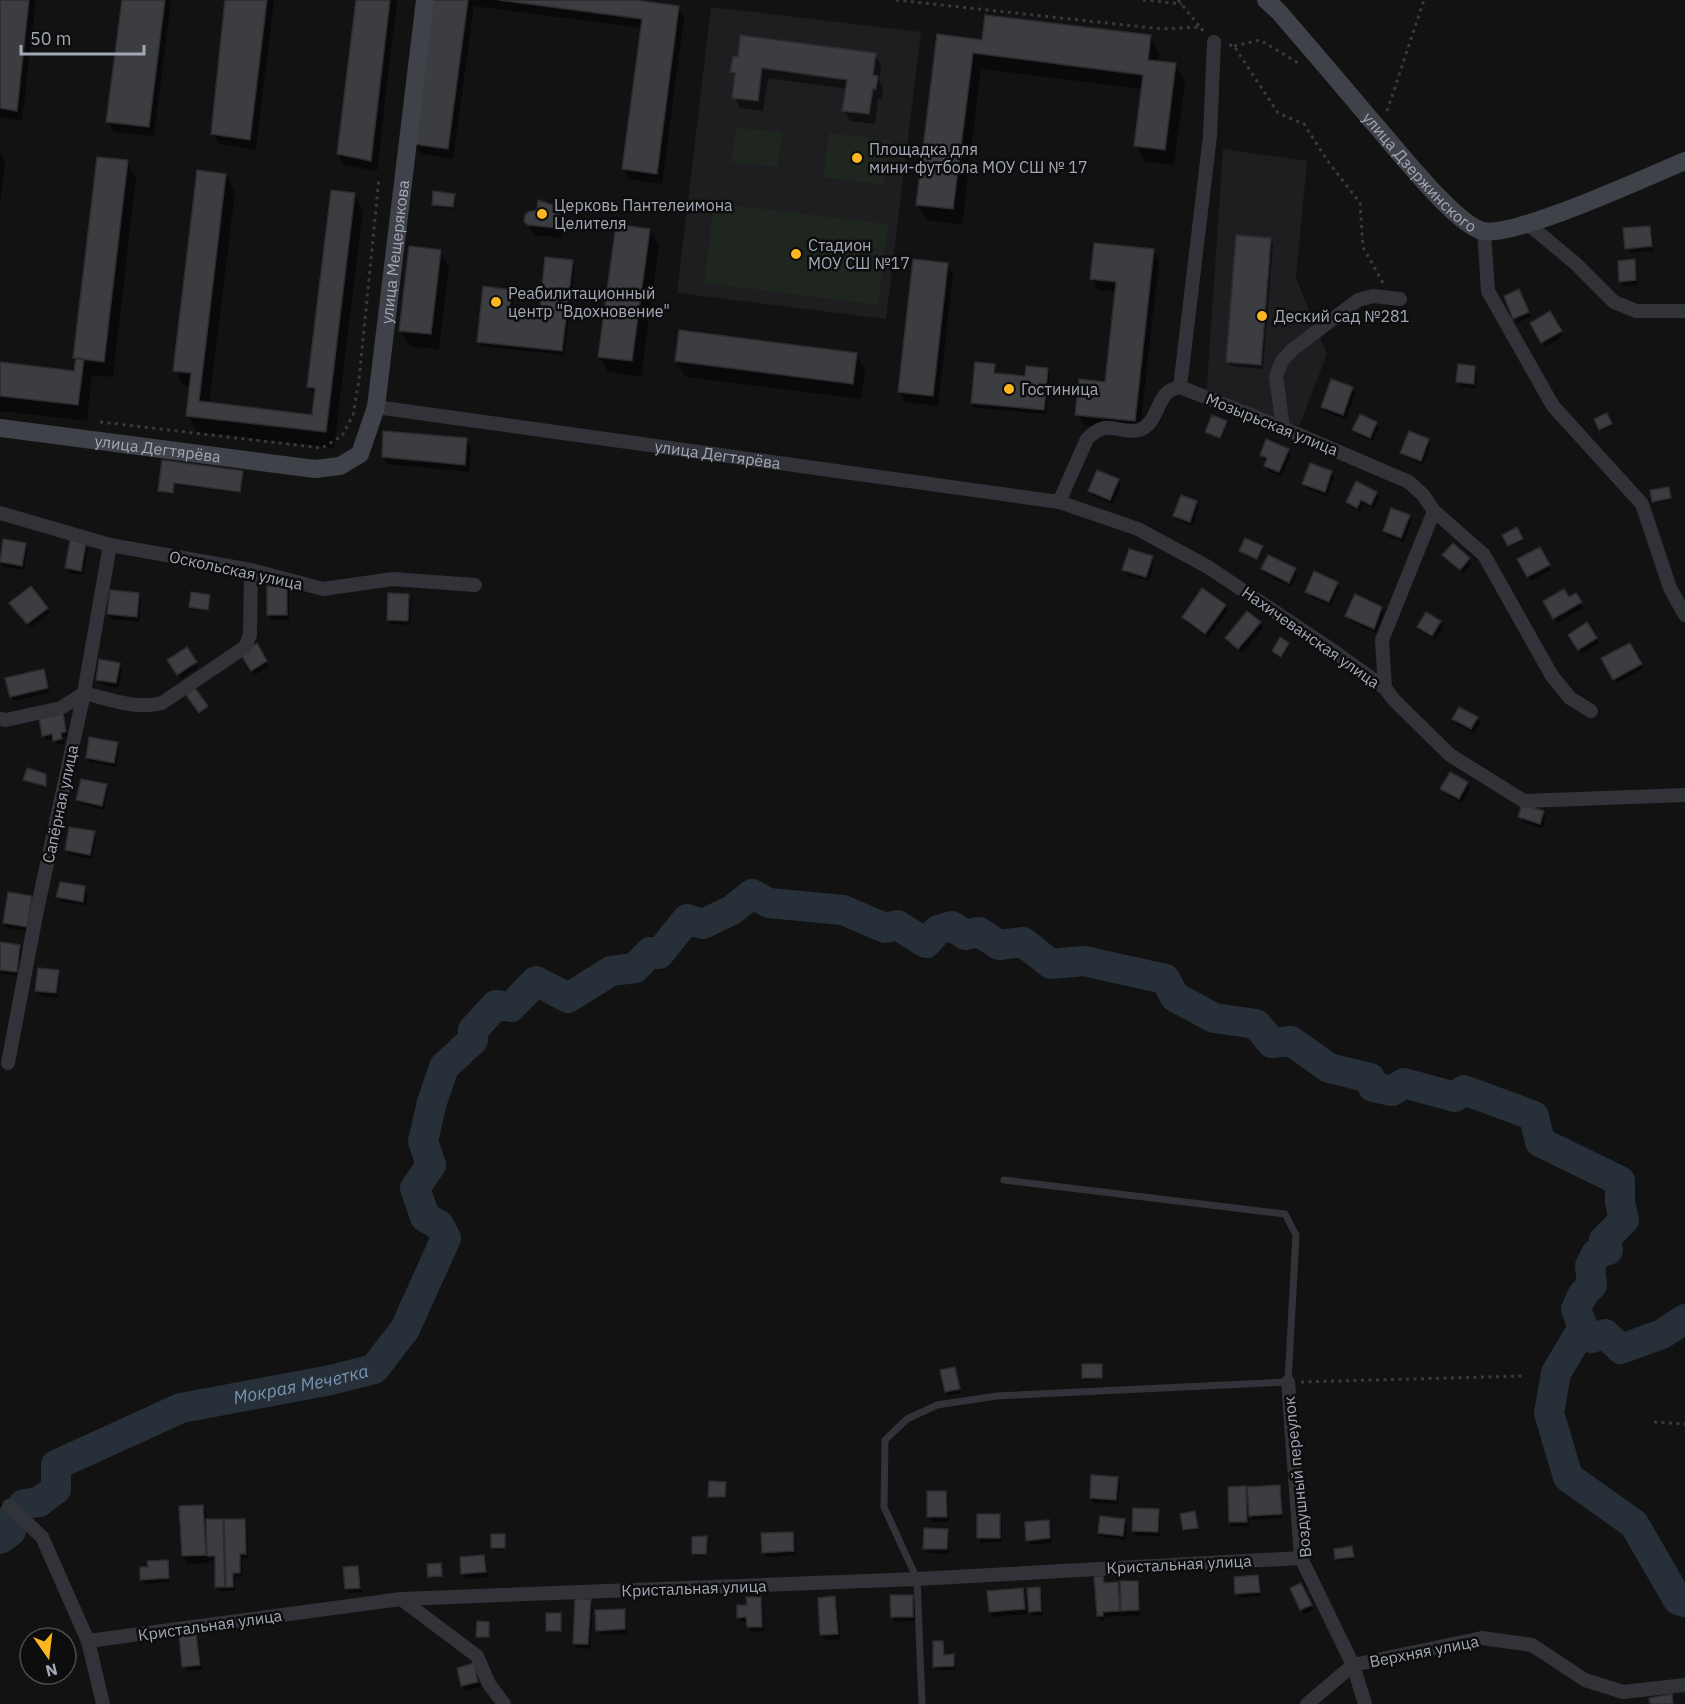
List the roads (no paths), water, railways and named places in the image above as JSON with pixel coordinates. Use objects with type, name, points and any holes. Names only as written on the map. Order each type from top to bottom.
[{"type":"street","name":"улица Мещерякова","points":[[315,469],[340,466],[360,454],[376,407],[424,0]]},
{"type":"street","name":"улица Дзержинского","points":[[1266,0],[1280,12],[1433,192],[1469,226],[1485,232],[1528,224],[1685,162]]},
{"type":"street","points":[[1059,502],[1087,439],[1095,431],[1105,427],[1139,430],[1149,424],[1167,393],[1180,387],[1210,136],[1214,42]]},
{"type":"street","points":[[1528,224],[1575,263],[1614,302],[1636,311],[1685,311]]},
{"type":"street","points":[[1485,232],[1488,291],[1553,405],[1642,504],[1670,588],[1685,615]]},
{"type":"street","points":[[1283,428],[1276,376],[1282,361],[1292,350],[1358,300],[1373,296],[1395,299]]},
{"type":"street","name":"Мозырьская улица","points":[[1180,387],[1283,428],[1409,483],[1423,495],[1434,511],[1484,555],[1552,676],[1570,698],[1592,711]]},
{"type":"street","name":"улица Дегтярёва","points":[[376,407],[1059,502]]},
{"type":"street","name":"улица Дегтярёва","points":[[0,428],[315,469]]},
{"type":"street","name":"Нахичеванская улица","points":[[1059,502],[1138,529],[1208,567],[1332,650],[1384,688],[1450,755],[1524,801],[1685,795]]},
{"type":"street","points":[[1384,688],[1382,640],[1434,511]]},
{"type":"street","name":"Оскольская улица","points":[[0,513],[110,545],[251,570],[323,589],[393,579],[475,585]]},
{"type":"street","name":"Сапёрная улица","points":[[8,1063],[37,910],[84,693],[110,545]]},
{"type":"street","points":[[0,719],[6,720],[61,708],[84,693],[136,705],[149,706],[162,703],[245,647],[250,635],[251,570]]},
{"type":"street","name":"Воздушный переулок","points":[[1288,1382],[1301,1558],[1353,1665],[1365,1704]]},
{"type":"street","points":[[9,1506],[42,1537],[88,1641],[103,1704]]},
{"type":"street","name":"Кристальная улица","points":[[88,1641],[401,1599],[917,1579],[1301,1558]]},
{"type":"street","points":[[401,1599],[477,1656],[489,1684],[504,1704]]},
{"type":"street","name":"Верхняя улица","points":[[1307,1704],[1353,1665],[1482,1638],[1532,1645],[1585,1680],[1623,1692],[1685,1685]]},
{"type":"lane","points":[[922,1704],[917,1579],[884,1507],[885,1440],[907,1419],[938,1405],[997,1396],[1288,1382],[1296,1235],[1285,1215],[1004,1180]]},
{"type":"waterway","name":"Мокрая Мечетка","points":[[0,1539],[11,1531],[7,1523],[24,1504],[39,1502],[56,1489],[56,1465],[181,1408],[331,1380],[374,1369],[405,1329],[446,1238],[439,1225],[425,1217],[415,1188],[431,1165],[423,1141],[432,1102],[444,1067],[473,1040],[473,1030],[496,1005],[511,1007],[536,981],[568,998],[611,971],[635,968],[650,952],[659,954],[687,919],[703,924],[732,910],[752,894],[769,903],[843,910],[885,928],[897,925],[926,943],[938,930],[952,926],[965,935],[979,932],[999,945],[1023,942],[1051,964],[1084,961],[1165,979],[1175,997],[1214,1018],[1256,1024],[1272,1043],[1291,1041],[1329,1068],[1370,1078],[1373,1087],[1392,1091],[1404,1083],[1455,1097],[1464,1090],[1534,1116],[1540,1142],[1620,1181],[1620,1202],[1624,1220],[1604,1240],[1608,1250],[1596,1254],[1590,1266],[1592,1285],[1583,1294],[1576,1309],[1582,1325],[1581,1331],[1592,1338],[1605,1334],[1621,1349],[1662,1334],[1685,1319]]},
{"type":"waterway","points":[[1581,1331],[1556,1373],[1549,1413],[1568,1477],[1634,1524],[1678,1600],[1685,1602]]},
{"type":"place","name":"Площадка для мини-футбола МОУ СШ № 17","points":[[857,158]]},
{"type":"place","name":"Церковь Пантелеимона Целителя","points":[[542,214]]},
{"type":"place","name":"Стадион МОУ СШ №17","points":[[796,254]]},
{"type":"place","name":"Реабилитационный центр \"Вдохновение\"","points":[[496,302]]},
{"type":"place","name":"Деский сад №281","points":[[1262,316]]},
{"type":"place","name":"Гостиница","points":[[1009,389]]}]
